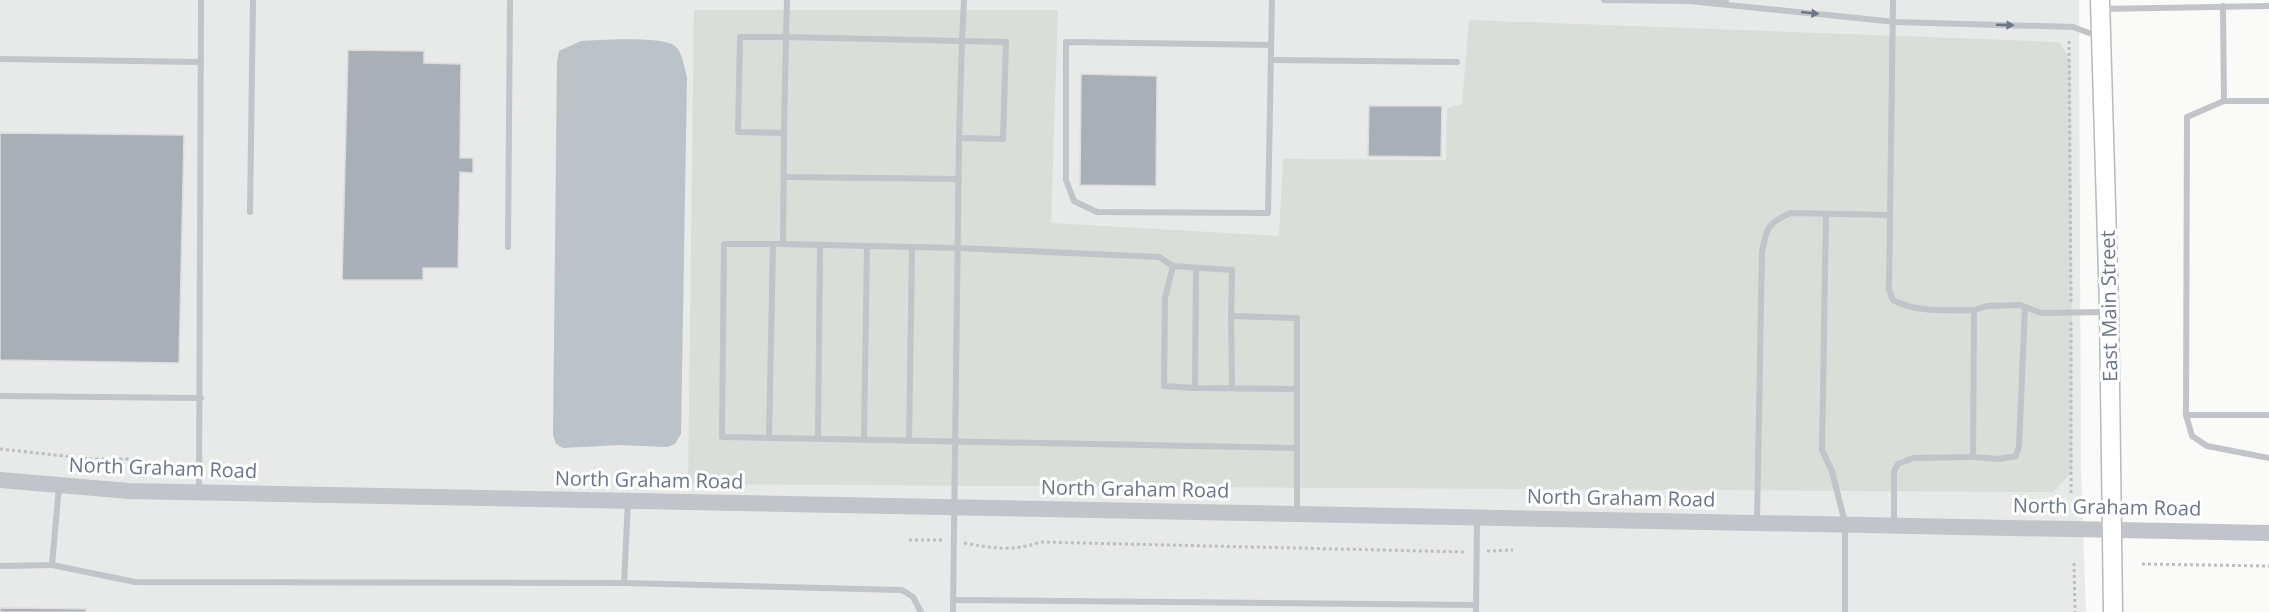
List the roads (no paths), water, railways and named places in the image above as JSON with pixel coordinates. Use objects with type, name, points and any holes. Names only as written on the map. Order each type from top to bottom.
[{"type":"main road","name":"East Main Street","points":[[2101,5],[2114,528],[2113,612]]},
{"type":"street","name":"North Graham Road","points":[[0,480],[129,491],[2114,528],[2269,533]]},
{"type":"lane","points":[[199,492],[201,0]]},
{"type":"lane","points":[[250,212],[253,0]]},
{"type":"lane","points":[[508,247],[510,0]]},
{"type":"lane","points":[[783,244],[787,0]]},
{"type":"lane","points":[[953,612],[964,0]]},
{"type":"lane","points":[[1271,45],[1066,42],[1066,180],[1074,201],[1097,212],[1268,213],[1272,0]]},
{"type":"lane","points":[[1604,0],[1726,0]]},
{"type":"lane","points":[[1893,0],[1889,290],[1893,300],[1919,309],[1974,310],[1987,306],[2025,307],[2041,313],[2109,312]]},
{"type":"lane","points":[[1689,1],[1892,21],[2073,27],[2101,38]]},
{"type":"lane","points":[[2224,101],[2227,4]]},
{"type":"lane","points":[[2101,5],[2269,6]]},
{"type":"lane","points":[[784,133],[738,132],[740,37],[786,36],[1006,42],[1003,139],[960,138]]},
{"type":"lane","points":[[0,59],[201,62]]},
{"type":"lane","points":[[1271,60],[1457,62]]},
{"type":"lane","points":[[2269,101],[2224,101],[2187,117],[2187,415],[2192,436],[2207,446],[2269,458]]},
{"type":"lane","points":[[784,177],[959,179]]},
{"type":"lane","points":[[1757,521],[1762,252],[1765,231],[1778,218],[1791,213],[1890,215]]},
{"type":"lane","points":[[1826,214],[1822,450],[1832,471],[1845,523],[1845,612]]},
{"type":"lane","points":[[1232,388],[1232,270],[1173,266],[1159,257],[958,248],[724,244],[722,437],[1297,448]]},
{"type":"lane","points":[[769,438],[773,244]]},
{"type":"lane","points":[[818,439],[820,245]]},
{"type":"lane","points":[[864,440],[867,246]]},
{"type":"lane","points":[[909,441],[912,247]]},
{"type":"lane","points":[[1173,266],[1165,298],[1164,386],[1297,388]]},
{"type":"lane","points":[[1195,388],[1196,268]]},
{"type":"lane","points":[[1894,524],[1894,471],[1898,464],[1913,458],[1999,459],[2016,456],[2019,447],[2025,307]]},
{"type":"lane","points":[[1973,457],[1974,310]]},
{"type":"lane","points":[[1232,316],[1298,318],[1297,513]]},
{"type":"lane","points":[[0,396],[201,398]]},
{"type":"lane","points":[[2187,415],[2269,415]]},
{"type":"lane","points":[[52,565],[59,485]]},
{"type":"lane","points":[[624,583],[628,500]]},
{"type":"lane","points":[[953,600],[1476,609],[1477,516]]},
{"type":"lane","points":[[0,566],[52,565],[135,582],[624,583],[902,590],[913,597],[921,612]]}]
